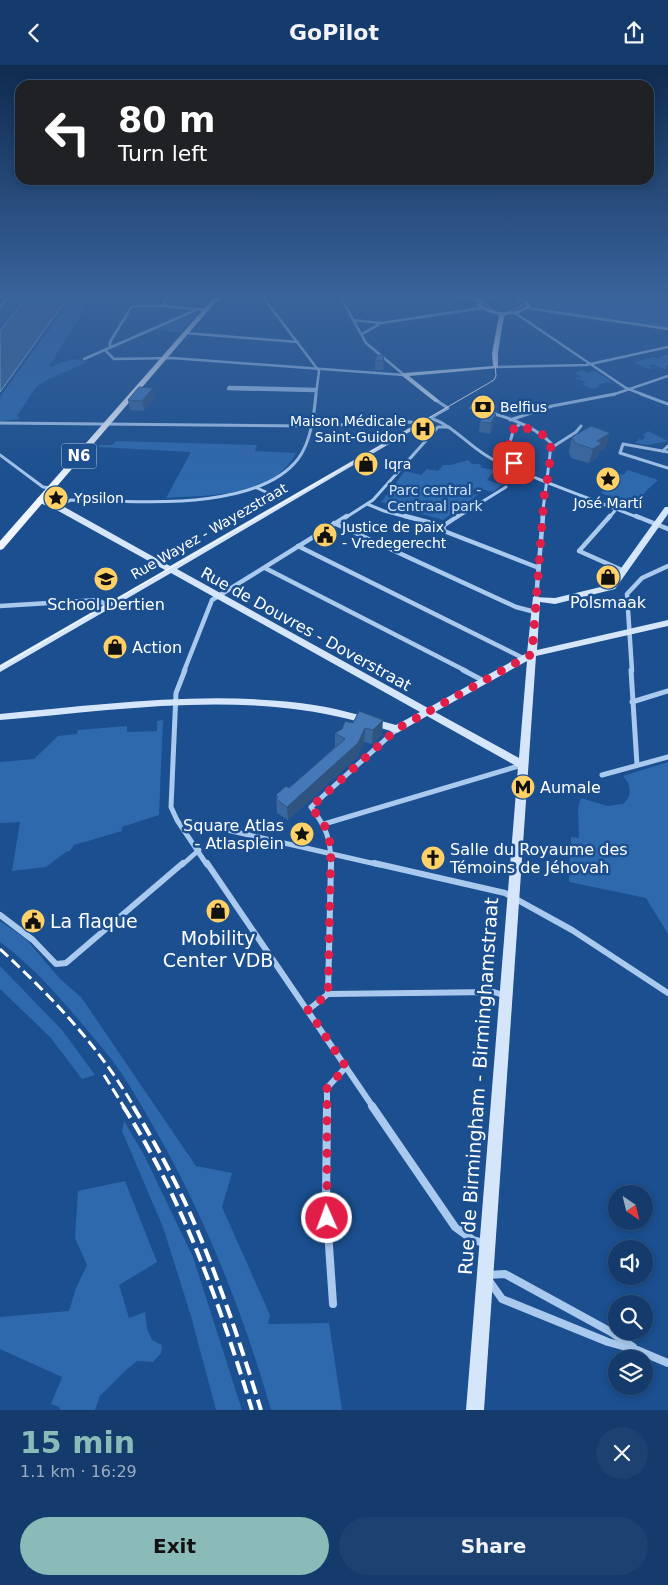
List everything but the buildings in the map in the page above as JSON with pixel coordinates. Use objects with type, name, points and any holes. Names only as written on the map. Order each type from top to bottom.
[{"type":"main road","name":"N6","points":[[0,547],[162,359]]},
{"type":"street","points":[[174,359],[404,375],[496,367],[589,364],[613,359]]},
{"type":"street","points":[[56,506],[71,500],[200,499],[227,496],[257,488],[281,476],[293,466],[300,454],[311,425],[318,369],[310,359]]},
{"type":"street","points":[[383,359],[438,401]]},
{"type":"street","points":[[495,359],[496,367]]},
{"type":"street","points":[[581,359],[630,389],[668,404]]},
{"type":"street","points":[[510,420],[552,406],[593,399],[630,389],[668,376]]},
{"type":"street","points":[[230,387],[316,390],[228,389],[230,387]]},
{"type":"street","name":"Rue Wayez - Wayezstraat","points":[[0,669],[448,408],[438,401]]},
{"type":"street","points":[[472,408],[500,414],[519,425],[543,435],[551,446],[549,475],[546,481],[536,599],[555,601],[612,587],[668,509]]},
{"type":"street","points":[[431,418],[442,421],[485,456],[668,529]]},
{"type":"street","points":[[0,423],[311,425],[411,422],[417,426]]},
{"type":"street","points":[[514,463],[506,453],[514,428],[519,425]]},
{"type":"street","points":[[551,446],[576,432],[581,426]]},
{"type":"street","points":[[449,427],[438,427],[379,495],[209,603],[178,687],[175,704],[171,807],[173,814],[455,1227],[473,1240],[487,1244]]},
{"type":"street","points":[[668,446],[665,447],[666,451],[623,444],[620,453],[668,469]]},
{"type":"street","points":[[1,457],[42,487],[51,488]]},
{"type":"street","points":[[443,527],[489,496],[506,487]]},
{"type":"street","points":[[257,488],[279,498]]},
{"type":"street","name":"Rue de Douvres - Doverstraat","points":[[40,500],[56,506],[523,765]]},
{"type":"street","points":[[367,503],[384,511],[443,527],[444,531],[539,568]]},
{"type":"street","points":[[617,508],[579,551],[624,571]]},
{"type":"street","points":[[334,523],[516,607],[535,613]]},
{"type":"street","points":[[298,546],[528,656]]},
{"type":"street","points":[[637,765],[627,594],[642,578],[668,566]]},
{"type":"street","points":[[265,568],[484,681]]},
{"type":"street","name":"Rue de Birmingham - Birminghamstraat","points":[[475,1410],[530,675],[528,656],[536,599]]},
{"type":"street","points":[[0,606],[98,600],[108,606]]},
{"type":"street","points":[[328,994],[330,838],[324,824],[311,807],[397,729],[528,656],[668,623]]},
{"type":"street","points":[[510,667],[522,670],[530,675]]},
{"type":"street","points":[[632,702],[668,691]]},
{"type":"street","points":[[0,717],[230,701],[291,705],[347,715],[397,729]]},
{"type":"street","points":[[602,775],[668,757]]},
{"type":"street","points":[[324,824],[523,765]]},
{"type":"street","points":[[184,829],[201,824],[505,893],[572,930],[668,993]]},
{"type":"street","points":[[0,915],[33,940],[56,964],[66,963],[198,850]]},
{"type":"street","points":[[308,1010],[328,994],[494,992],[507,996]]},
{"type":"street","points":[[333,1304],[326,1201],[327,1088],[346,1067]]},
{"type":"street","points":[[485,1275],[505,1274],[611,1332],[638,1350]]},
{"type":"street","points":[[485,1275],[502,1299],[608,1342],[638,1350]]},
{"type":"street","points":[[653,1356],[668,1363]]},
{"type":"green space","points":[[28,359],[54,359],[49,366],[54,367],[56,364],[76,359],[87,362],[36,387],[17,416],[20,419],[0,421],[0,397]]},
{"type":"green space","points":[[647,359],[668,359],[668,365],[666,366],[668,368],[664,369],[654,365],[655,363],[647,366],[653,368],[650,369],[634,362]]},
{"type":"green space","points":[[583,370],[587,373],[595,371],[617,385],[607,382],[598,385],[600,387],[591,389],[582,384],[586,382],[575,378],[582,377],[575,372]]},
{"type":"green space","points":[[648,431],[668,441],[648,445],[635,443],[639,439],[643,440],[645,436],[643,435]]},
{"type":"green space","points":[[116,441],[257,445],[255,451],[296,453],[286,468],[272,479],[256,486],[220,494],[166,498],[191,452],[98,447],[100,445],[112,445]]},
{"type":"green space","name":"Parc central - Centraal park","points":[[468,460],[472,464],[483,466],[480,466],[482,468],[495,470],[487,480],[502,485],[493,492],[475,488],[472,492],[474,493],[473,495],[479,494],[443,520],[381,502],[405,471],[421,475],[427,469],[438,471],[443,465],[451,465]]},
{"type":"green space","points":[[605,468],[623,475],[628,470],[658,480],[646,491],[636,506],[601,493],[614,482]]},
{"type":"green space","points":[[163,720],[159,815],[122,827],[122,831],[74,845],[69,852],[67,851],[46,867],[12,871],[20,822],[0,823],[0,762],[34,759],[58,736],[77,734],[78,730],[127,726],[127,732],[157,731],[157,721]]},
{"type":"green space","points":[[668,762],[668,934],[646,898],[569,882],[571,837],[579,838],[578,808],[581,798],[607,806],[623,804],[630,794],[630,790],[623,776]]},
{"type":"green space","points":[[0,921],[26,939],[60,979],[81,997],[196,1166],[232,1173],[222,1207],[270,1315],[268,1324],[329,1323],[342,1410],[271,1410],[250,1342],[225,1275],[197,1210],[165,1147],[133,1091],[108,1055],[41,978],[0,942]]},
{"type":"green space","points":[[0,966],[62,1030],[95,1075],[82,1079],[50,1037],[0,989]]},
{"type":"green space","points":[[124,1121],[144,1155],[193,1257],[242,1410],[216,1410],[191,1316],[163,1227],[122,1131]]},
{"type":"green space","points":[[125,1181],[157,1262],[119,1285],[129,1318],[145,1312],[147,1328],[152,1340],[162,1345],[161,1353],[153,1362],[137,1361],[125,1371],[100,1396],[95,1410],[60,1410],[59,1407],[51,1404],[62,1377],[0,1349],[0,1317],[69,1311],[76,1288],[87,1265],[75,1238],[78,1191]]},
{"type":"shaded area","points":[[0,359],[24,359],[0,392]]},
{"type":"tram line","points":[[0,667],[494,380],[496,376],[495,359]]},
{"type":"railway","points":[[0,949],[38,985],[90,1043],[134,1107]]},
{"type":"railway","points":[[104,1075],[124,1107]]},
{"type":"railway","points":[[123,1106],[144,1141],[182,1215],[213,1292],[252,1410]]},
{"type":"railway","points":[[133,1106],[172,1177],[203,1243],[230,1314],[261,1410]]},
{"type":"place","name":"Belfius","points":[[483,407]]},
{"type":"place","name":"Maison Médicale Saint-Guidon","points":[[423,429]]},
{"type":"place","name":"Iqra","points":[[366,464]]},
{"type":"place","name":"José Martí","points":[[608,479]]},
{"type":"place","name":"Ypsilon","points":[[56,498]]},
{"type":"place","name":"Justice de paix - Vredegerecht","points":[[325,535]]},
{"type":"place","name":"Polsmaak","points":[[608,577]]},
{"type":"place","name":"School Dertien","points":[[106,579]]},
{"type":"place","name":"Action","points":[[115,647]]},
{"type":"place","name":"Aumale","points":[[523,787]]},
{"type":"place","name":"Square Atlas - Atlasplein","points":[[302,834]]},
{"type":"place","name":"Salle du Royaume des Témoins de Jéhovah","points":[[433,858]]},
{"type":"place","name":"Mobility Center VDB","points":[[218,911]]},
{"type":"place","name":"La flaque","points":[[33,921]]},
{"type":"route","points":[[327,1218],[327,1088],[346,1067],[308,1010],[328,994],[331,846],[324,824],[311,807],[397,729],[532,654],[545,486],[549,475],[551,443],[543,435],[519,425],[514,428],[506,453],[514,463]]}]
